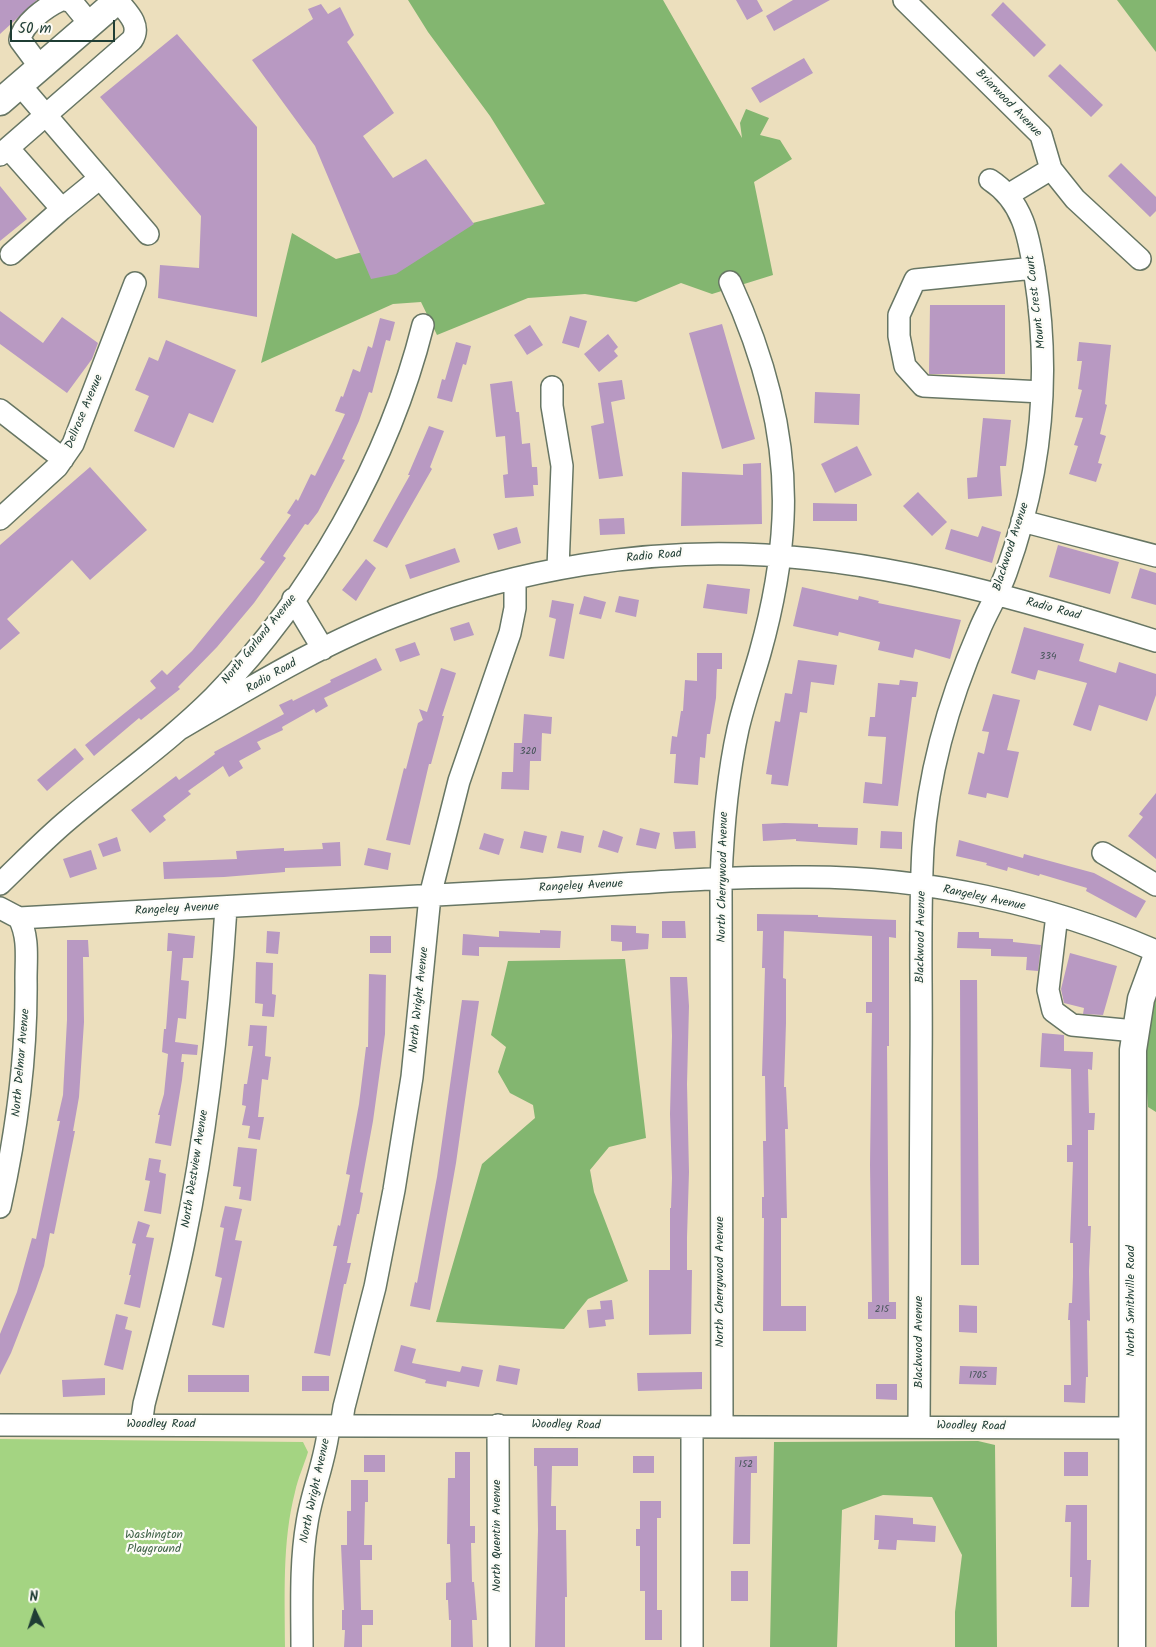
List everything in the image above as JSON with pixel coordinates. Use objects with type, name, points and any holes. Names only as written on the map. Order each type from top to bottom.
[{"type":"main road","points":[[0,102],[118,0]]},
{"type":"main road","name":"North Smithville Road","points":[[1132,1647],[1133,1050],[1141,999],[1156,958]]},
{"type":"street","points":[[40,67],[20,40],[21,31],[51,5],[68,0],[90,24]]},
{"type":"street","points":[[62,209],[4,151],[132,40],[135,36],[135,23],[118,0]]},
{"type":"street","name":"Briarwood Avenue","points":[[904,0],[1041,135],[1051,170],[1075,199],[1140,259]]},
{"type":"street","points":[[20,85],[148,234]]},
{"type":"street","points":[[1008,195],[1051,170]]},
{"type":"street","points":[[11,254],[100,178]]},
{"type":"street","name":"Mount Crest Court","points":[[990,180],[1008,195],[1023,220],[1034,268],[1042,332],[1042,417],[1035,467]]},
{"type":"street","points":[[1034,268],[914,280],[899,315],[899,336],[905,366],[923,386],[1042,392]]},
{"type":"street","name":"North Cherrywood Avenue","points":[[722,1427],[721,879],[724,817],[728,778],[739,727],[771,608],[784,518],[783,487],[773,403],[752,332],[730,282]]},
{"type":"street","name":"Dellrose Avenue","points":[[0,519],[31,492],[63,459],[73,444],[135,283]]},
{"type":"street","name":"North Garland Avenue","points":[[0,884],[68,819],[178,730],[234,675],[293,599],[336,536],[368,478],[398,410],[423,324]]},
{"type":"street","points":[[552,387],[552,406],[563,480],[558,568]]},
{"type":"street","points":[[0,410],[63,459]]},
{"type":"street","name":"Blackwood Avenue","points":[[920,1427],[922,886],[928,802],[947,713],[977,634],[997,595],[1006,572],[1022,521],[1035,467]]},
{"type":"street","points":[[1022,521],[1156,556]]},
{"type":"street","name":"Radio Road","points":[[178,730],[322,649],[405,612],[469,590],[558,568],[695,554],[780,556],[889,570],[997,595],[1076,616],[1156,641]]},
{"type":"street","name":"North Wright Avenue","points":[[302,1647],[304,1549],[314,1490],[335,1426],[374,1287],[394,1190],[413,1067],[430,896],[459,781],[510,633],[515,608],[515,579]]},
{"type":"street","points":[[293,599],[322,649]]},
{"type":"street","points":[[1103,853],[1156,885]]},
{"type":"street","name":"Rangeley Avenue","points":[[19,918],[721,879],[810,877],[922,886],[966,893],[1057,915],[1110,932],[1156,952]]},
{"type":"street","points":[[0,908],[19,918]]},
{"type":"street","name":"North Westview Avenue","points":[[141,1425],[144,1404],[184,1242],[200,1148],[213,1060],[226,908]]},
{"type":"street","points":[[1057,915],[1048,990],[1053,1011],[1072,1024],[1135,1031]]},
{"type":"street","name":"North Delmar Avenue","points":[[0,1207],[11,1159],[23,1080],[27,1002],[26,944],[24,928],[19,918]]},
{"type":"street","name":"Woodley Road","points":[[0,1425],[1132,1428]]},
{"type":"street","name":"North Quentin Avenue","points":[[498,1425],[498,1647]]},
{"type":"street","points":[[692,1428],[692,1647]]},
{"type":"green space","points":[[408,0],[663,0],[742,138],[740,123],[746,109],[769,118],[760,135],[780,140],[792,159],[754,182],[773,275],[712,294],[681,283],[636,302],[585,294],[528,298],[437,335],[421,302],[393,304],[261,363],[292,233],[336,259],[545,204],[490,116],[428,32]]},
{"type":"green space","points":[[1117,0],[1156,0],[1156,52]]},
{"type":"green space","points":[[625,959],[646,1138],[609,1147],[590,1170],[594,1192],[628,1281],[588,1299],[564,1329],[436,1322],[482,1164],[535,1118],[533,1105],[510,1093],[498,1072],[506,1047],[491,1035],[508,961]]},
{"type":"green space","points":[[1156,967],[1156,1112],[1148,1107],[1141,999]]},
{"type":"green space","name":"Washington Playground","points":[[0,1439],[303,1442],[308,1452],[295,1492],[286,1550],[285,1647],[0,1647]]},
{"type":"green space","points":[[978,1441],[995,1445],[997,1647],[955,1647],[955,1612],[962,1555],[932,1497],[883,1495],[842,1510],[837,1647],[770,1647],[774,1442]]},
{"type":"building","points":[[0,0],[37,0],[0,34]]},
{"type":"building","points":[[736,0],[757,0],[763,11],[747,20]]},
{"type":"building","points":[[793,0],[830,0],[774,31],[766,16]]},
{"type":"building","points":[[1003,2],[1046,45],[1034,57],[991,15]]},
{"type":"building","points":[[321,4],[328,14],[340,7],[354,35],[347,42],[394,113],[363,136],[393,178],[426,159],[474,224],[396,274],[371,279],[315,146],[252,60],[313,19],[308,9]]},
{"type":"building","points":[[177,34],[257,127],[257,317],[158,298],[160,265],[199,268],[201,216],[100,97]]},
{"type":"building","points":[[804,58],[813,73],[760,103],[751,88]]},
{"type":"building","points":[[1060,64],[1103,105],[1091,117],[1048,76]]},
{"type":"building","points":[[1121,163],[1156,197],[1156,211],[1150,217],[1108,176]]},
{"type":"building","points":[[0,186],[27,219],[0,241]]},
{"type":"building","points":[[930,305],[1005,305],[1005,374],[929,374]]},
{"type":"building","points":[[0,311],[43,343],[62,317],[98,343],[92,359],[67,393],[0,344]]},
{"type":"building","points":[[570,316],[587,321],[579,348],[562,343]]},
{"type":"building","points":[[380,318],[395,322],[390,341],[386,340],[372,393],[369,392],[359,421],[342,459],[345,460],[318,512],[308,525],[305,524],[283,556],[286,558],[254,603],[217,647],[178,687],[180,689],[141,720],[139,718],[94,756],[85,745],[156,688],[150,681],[162,670],[167,675],[192,651],[265,562],[260,559],[291,515],[287,513],[296,499],[298,501],[311,474],[315,476],[332,442],[345,414],[335,411],[341,396],[343,397],[353,369],[360,372],[368,346],[372,348]]},
{"type":"building","points":[[722,324],[755,439],[722,449],[689,333]]},
{"type":"building","points":[[530,325],[543,345],[527,355],[514,335]]},
{"type":"building","points":[[608,334],[618,347],[614,351],[618,356],[599,372],[584,354]]},
{"type":"building","points":[[166,340],[236,370],[213,423],[189,413],[174,448],[134,431],[149,396],[135,390],[149,357],[158,361]]},
{"type":"building","points":[[456,342],[471,346],[466,365],[463,364],[452,402],[437,398],[442,379],[445,380]]},
{"type":"building","points":[[1079,342],[1111,345],[1105,404],[1107,405],[1100,434],[1106,436],[1098,463],[1102,464],[1096,482],[1069,474],[1078,446],[1074,445],[1083,418],[1075,417],[1082,390],[1078,389],[1082,361],[1077,361]]},
{"type":"building","points":[[622,380],[625,399],[611,402],[623,476],[599,479],[591,426],[604,423],[598,383]]},
{"type":"building","points":[[512,381],[516,412],[519,412],[522,444],[530,443],[532,467],[537,467],[538,485],[533,485],[534,496],[505,498],[503,475],[508,474],[505,436],[496,437],[490,384]]},
{"type":"building","points":[[815,392],[860,394],[859,425],[814,423]]},
{"type":"building","points":[[983,418],[1011,420],[1006,466],[1000,466],[1002,496],[968,499],[967,478],[977,477]]},
{"type":"building","points":[[429,426],[444,431],[430,467],[432,469],[387,548],[373,541],[410,475],[408,475]]},
{"type":"building","points":[[857,446],[872,475],[835,493],[821,464]]},
{"type":"building","points":[[761,463],[762,524],[681,526],[682,472],[743,475],[743,464]]},
{"type":"building","points":[[90,467],[147,530],[90,580],[72,560],[7,619],[20,633],[0,650],[0,545]]},
{"type":"building","points":[[918,492],[947,522],[932,536],[903,506]]},
{"type":"building","points":[[813,503],[857,504],[857,521],[813,521]]},
{"type":"building","points":[[624,518],[625,534],[600,535],[599,519]]},
{"type":"building","points":[[982,526],[1001,532],[992,563],[945,549],[951,529],[978,537]]},
{"type":"building","points":[[517,527],[521,543],[498,550],[493,534]]},
{"type":"building","points":[[1058,545],[1119,562],[1110,594],[1049,577]]},
{"type":"building","points":[[455,548],[460,562],[410,579],[405,565]]},
{"type":"building","points":[[366,559],[376,568],[356,601],[342,590]]},
{"type":"building","points":[[1140,568],[1156,573],[1156,605],[1131,598]]},
{"type":"building","points":[[707,584],[750,589],[747,614],[703,608]]},
{"type":"building","points":[[802,587],[858,600],[859,596],[879,601],[878,603],[961,620],[950,659],[915,649],[913,658],[878,650],[880,642],[839,632],[838,636],[793,626]]},
{"type":"building","points":[[584,596],[606,602],[601,619],[579,614]]},
{"type":"building","points":[[619,596],[639,600],[636,617],[615,612]]},
{"type":"building","points":[[552,600],[574,604],[564,659],[549,656],[556,619],[549,617]]},
{"type":"building","points":[[469,622],[474,635],[454,641],[450,628]]},
{"type":"building","points":[[1024,627],[1084,644],[1079,661],[1116,673],[1119,662],[1156,674],[1156,695],[1147,721],[1099,705],[1091,731],[1073,725],[1087,683],[1038,670],[1035,680],[1011,673]]},
{"type":"building","points":[[415,642],[420,655],[400,662],[395,649]]},
{"type":"building","points":[[697,653],[722,653],[722,669],[717,669],[716,698],[710,734],[707,734],[705,758],[700,757],[698,785],[674,783],[676,754],[670,754],[672,736],[677,737],[681,711],[683,711],[685,680],[697,681]]},
{"type":"building","points":[[376,658],[382,670],[324,698],[328,706],[316,713],[314,709],[282,727],[283,730],[257,742],[261,749],[239,761],[243,768],[229,777],[223,766],[188,791],[191,794],[163,816],[166,820],[150,833],[131,810],[176,776],[179,780],[215,754],[214,752],[284,714],[279,705],[292,699],[293,701],[331,682],[330,680]]},
{"type":"building","points":[[798,660],[837,665],[834,685],[811,682],[807,713],[800,712],[788,786],[771,784],[772,775],[766,774],[775,721],[780,722],[785,693],[792,694]]},
{"type":"building","points":[[441,668],[456,673],[442,716],[444,716],[431,764],[429,764],[410,845],[386,840],[404,768],[406,769],[418,723],[423,720],[419,709],[427,712]]},
{"type":"building","points":[[900,680],[918,682],[916,697],[912,697],[898,806],[863,803],[865,782],[882,784],[886,737],[868,736],[870,717],[875,717],[878,683],[899,685]]},
{"type":"building","points":[[993,694],[1020,700],[1007,750],[1019,752],[1008,798],[987,793],[986,798],[968,794],[978,752],[984,754],[989,732],[982,731]]},
{"type":"building","points":[[524,714],[552,717],[551,734],[542,733],[541,761],[530,761],[529,790],[501,789],[502,772],[513,772],[514,743],[522,743]]},
{"type":"building","points":[[75,748],[84,759],[47,791],[37,780]]},
{"type":"building","points":[[1156,793],[1156,859],[1128,836],[1143,817],[1139,814]]},
{"type":"building","points":[[762,824],[818,824],[818,827],[858,828],[857,845],[796,841],[796,839],[763,841]]},
{"type":"building","points":[[640,828],[660,833],[656,849],[636,845]]},
{"type":"building","points":[[603,830],[623,837],[618,853],[598,847]]},
{"type":"building","points":[[524,831],[547,836],[543,853],[520,848]]},
{"type":"building","points":[[561,831],[584,836],[581,853],[557,848]]},
{"type":"building","points":[[695,831],[696,848],[675,849],[673,832]]},
{"type":"building","points":[[881,831],[902,832],[902,849],[880,848]]},
{"type":"building","points":[[484,833],[504,839],[499,855],[479,849]]},
{"type":"building","points":[[117,837],[121,851],[103,857],[98,844]]},
{"type":"building","points":[[959,840],[1023,858],[1024,854],[1094,873],[1146,901],[1136,918],[1086,891],[1087,888],[1008,867],[1007,871],[986,865],[987,863],[956,856]]},
{"type":"building","points":[[340,842],[341,866],[285,868],[285,872],[224,877],[164,879],[163,862],[237,859],[236,851],[284,848],[284,851],[323,849],[322,843]]},
{"type":"building","points":[[368,848],[391,853],[388,870],[364,865]]},
{"type":"building","points":[[91,850],[97,869],[70,878],[63,859]]},
{"type":"building","points":[[757,914],[818,915],[818,917],[896,920],[896,938],[889,937],[889,1046],[887,1046],[889,1302],[896,1302],[896,1319],[868,1319],[868,1302],[872,1302],[870,1165],[872,1013],[866,1013],[866,1002],[872,1002],[872,936],[784,931],[783,978],[786,979],[786,1023],[784,1087],[786,1087],[788,1129],[785,1129],[787,1218],[781,1218],[781,1306],[806,1306],[806,1331],[763,1331],[764,1218],[762,1218],[762,1197],[764,1197],[763,1141],[766,1141],[765,1076],[762,1076],[765,968],[762,968],[763,931],[757,931]]},
{"type":"building","points":[[662,921],[685,921],[686,938],[662,938]]},
{"type":"building","points":[[611,925],[636,926],[636,933],[649,934],[648,949],[622,951],[622,942],[611,941]]},
{"type":"building","points":[[540,930],[561,931],[560,948],[479,947],[479,956],[462,955],[463,934],[499,937],[499,931],[540,933]]},
{"type":"building","points":[[267,931],[280,932],[278,954],[266,953]]},
{"type":"building","points":[[958,932],[979,932],[979,938],[1013,939],[1013,942],[1041,945],[1038,971],[1026,970],[1027,957],[991,956],[991,949],[957,948]]},
{"type":"building","points":[[168,933],[195,936],[193,958],[183,958],[181,980],[189,981],[186,1019],[178,1018],[175,1042],[198,1045],[197,1055],[182,1054],[181,1062],[184,1062],[182,1080],[171,1146],[155,1143],[160,1115],[158,1115],[164,1094],[168,1054],[162,1052],[164,1029],[166,1029],[172,951],[167,951]]},
{"type":"building","points":[[370,936],[391,936],[391,953],[370,953]]},
{"type":"building","points":[[67,940],[88,940],[89,957],[83,957],[84,1022],[79,1097],[73,1131],[75,1131],[54,1234],[50,1233],[44,1266],[36,1289],[11,1353],[0,1375],[0,1334],[17,1292],[32,1238],[36,1239],[60,1121],[57,1121],[63,1095],[67,1020]]},
{"type":"building","points":[[1070,953],[1117,966],[1103,1015],[1083,1014],[1084,1008],[1064,1003],[1061,989]]},
{"type":"building","points":[[256,962],[273,963],[272,994],[276,995],[274,1017],[262,1016],[263,1004],[255,1003]]},
{"type":"building","points":[[369,974],[386,975],[385,1034],[373,1121],[360,1192],[363,1193],[347,1263],[351,1263],[346,1284],[344,1284],[330,1356],[314,1353],[337,1246],[333,1246],[338,1225],[340,1226],[350,1175],[346,1174],[359,1104],[366,1047],[368,1047]]},
{"type":"building","points":[[670,977],[687,977],[689,1006],[687,1270],[692,1270],[691,1334],[649,1335],[649,1270],[670,1270],[672,1036]]},
{"type":"building","points":[[960,980],[977,980],[979,1265],[961,1265]]},
{"type":"building","points":[[462,1000],[479,1001],[456,1163],[430,1310],[410,1306],[415,1282],[417,1283],[437,1177]]},
{"type":"building","points":[[250,1025],[267,1026],[265,1056],[271,1057],[268,1080],[262,1079],[258,1117],[264,1117],[260,1140],[248,1138],[250,1126],[242,1125],[246,1106],[242,1105],[244,1084],[247,1084],[253,1046],[248,1046]]},
{"type":"building","points":[[1042,1033],[1064,1035],[1064,1051],[1093,1052],[1092,1070],[1088,1069],[1089,1113],[1095,1113],[1094,1130],[1088,1130],[1088,1226],[1091,1226],[1089,1271],[1090,1321],[1087,1320],[1088,1377],[1086,1377],[1085,1403],[1064,1402],[1064,1385],[1071,1385],[1070,1320],[1068,1320],[1069,1303],[1072,1303],[1073,1277],[1073,1243],[1070,1243],[1073,1162],[1067,1162],[1067,1145],[1072,1145],[1071,1069],[1040,1067]]},
{"type":"building","points":[[238,1147],[257,1149],[251,1201],[239,1199],[241,1187],[233,1186]]},
{"type":"building","points":[[149,1158],[161,1160],[159,1172],[166,1174],[161,1214],[144,1211],[150,1181],[145,1180]]},
{"type":"building","points":[[225,1206],[242,1209],[235,1240],[242,1241],[224,1328],[212,1325],[222,1278],[215,1276],[224,1228],[220,1227]]},
{"type":"building","points":[[138,1221],[150,1225],[146,1237],[154,1238],[140,1308],[124,1304],[136,1244],[132,1243]]},
{"type":"building","points":[[612,1300],[614,1319],[605,1320],[606,1326],[589,1328],[587,1310],[601,1309],[600,1301]]},
{"type":"building","points":[[959,1305],[977,1306],[977,1333],[959,1332]]},
{"type":"building","points":[[116,1314],[128,1317],[125,1329],[132,1331],[123,1370],[104,1365]]},
{"type":"building","points":[[401,1345],[416,1349],[412,1363],[460,1372],[462,1366],[483,1370],[479,1387],[447,1381],[446,1387],[425,1383],[426,1380],[394,1371]]},
{"type":"building","points":[[499,1365],[520,1369],[517,1385],[496,1381]]},
{"type":"building","points":[[960,1366],[997,1367],[996,1385],[959,1384]]},
{"type":"building","points":[[702,1372],[702,1389],[638,1391],[637,1373]]},
{"type":"building","points":[[188,1375],[249,1375],[249,1392],[188,1392]]},
{"type":"building","points":[[302,1376],[329,1376],[329,1391],[302,1391]]},
{"type":"building","points":[[105,1378],[105,1395],[63,1397],[62,1380]]},
{"type":"building","points":[[876,1384],[897,1384],[897,1400],[876,1399]]},
{"type":"building","points":[[534,1448],[578,1448],[578,1466],[552,1466],[551,1506],[556,1506],[556,1530],[566,1530],[567,1597],[565,1597],[565,1647],[535,1647],[538,1530],[537,1466],[534,1466]]},
{"type":"building","points":[[455,1452],[470,1452],[470,1526],[475,1526],[475,1543],[471,1543],[472,1582],[474,1582],[477,1620],[472,1620],[473,1647],[451,1647],[451,1620],[449,1620],[448,1600],[446,1600],[446,1583],[451,1582],[450,1544],[447,1544],[448,1478],[455,1478]]},
{"type":"building","points":[[1064,1452],[1088,1452],[1088,1476],[1064,1476]]},
{"type":"building","points":[[364,1455],[385,1455],[385,1472],[364,1472]]},
{"type":"building","points":[[633,1456],[654,1456],[654,1473],[633,1473]]},
{"type":"building","points":[[757,1456],[757,1473],[751,1473],[750,1544],[733,1544],[735,1457]]},
{"type":"building","points":[[351,1480],[368,1480],[368,1502],[365,1502],[364,1545],[372,1545],[372,1560],[360,1560],[361,1610],[373,1610],[373,1625],[362,1625],[362,1647],[344,1647],[345,1630],[342,1630],[342,1610],[344,1610],[341,1545],[347,1545],[347,1511],[351,1511]]},
{"type":"building","points":[[640,1501],[661,1501],[661,1518],[657,1518],[657,1610],[662,1610],[662,1640],[645,1640],[645,1591],[640,1591],[640,1546],[636,1546],[636,1529],[640,1529]]},
{"type":"building","points":[[1066,1505],[1087,1505],[1087,1560],[1091,1560],[1089,1607],[1071,1607],[1071,1522],[1065,1522]]},
{"type":"building","points":[[875,1515],[913,1518],[913,1524],[936,1526],[935,1542],[897,1540],[896,1550],[878,1549],[879,1540],[874,1540]]},
{"type":"building","points":[[731,1571],[748,1571],[748,1601],[731,1601]]}]
